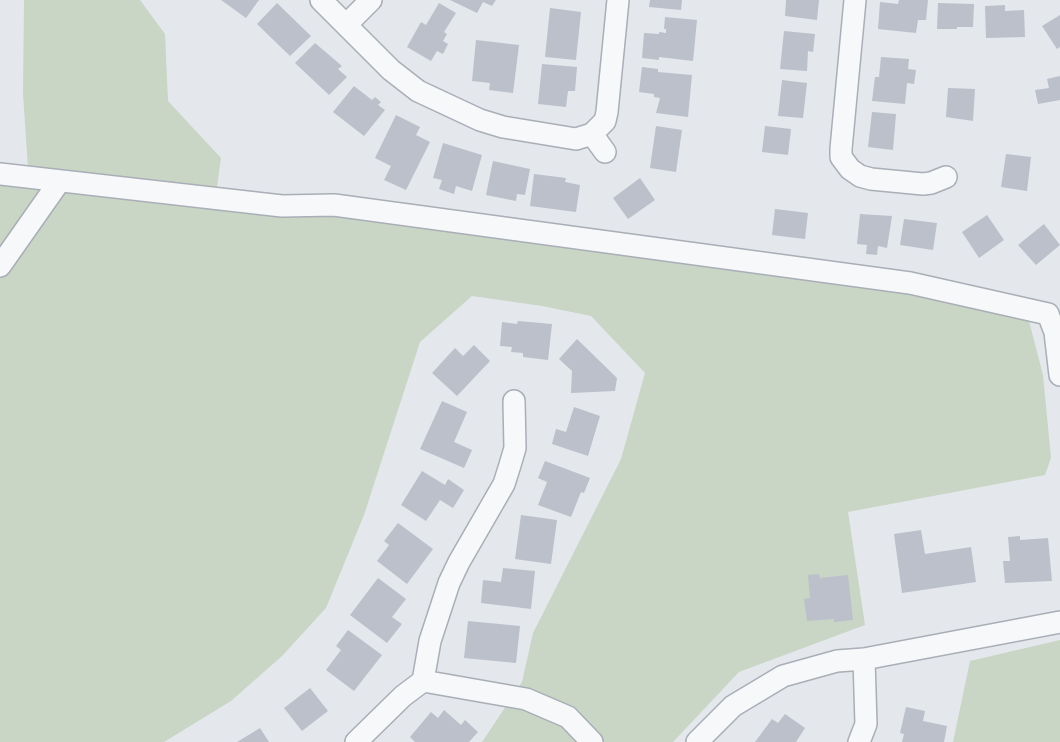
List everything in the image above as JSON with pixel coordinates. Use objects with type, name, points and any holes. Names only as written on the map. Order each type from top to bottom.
[{"type":"street","points":[[321,0],[391,70],[418,91],[480,120],[521,132],[576,139],[592,134],[605,121],[618,0]]},
{"type":"street","points":[[346,25],[371,0]]},
{"type":"street","points":[[855,0],[840,149],[842,157],[850,169],[860,176],[871,179],[923,184],[946,177]]},
{"type":"street","points":[[592,134],[605,152]]},
{"type":"street","points":[[0,174],[282,206],[346,207],[910,284],[1048,314],[1055,332],[1060,375]]},
{"type":"street","points":[[0,266],[59,182]]},
{"type":"street","points":[[356,742],[403,696],[423,681],[430,641],[449,583],[504,484],[515,448],[514,401]]},
{"type":"street","points":[[697,742],[733,706],[772,681],[811,667],[1060,622]]},
{"type":"street","points":[[859,742],[866,724],[864,659]]},
{"type":"street","points":[[423,681],[526,699],[568,717],[592,742]]},
{"type":"green space","points":[[24,0],[140,0],[165,34],[168,101],[221,158],[217,187],[28,168],[23,94]]},
{"type":"green space","points":[[0,180],[333,211],[1012,306],[1029,321],[1043,375],[1051,458],[1045,475],[848,512],[865,625],[739,672],[673,742],[482,742],[522,682],[533,633],[621,459],[645,373],[591,316],[472,296],[420,342],[364,515],[326,608],[282,656],[231,701],[164,742],[0,742]]},
{"type":"green space","points":[[1060,640],[1060,742],[953,742],[970,661]]},
{"type":"building","points":[[221,0],[259,0],[246,18]]},
{"type":"building","points":[[450,0],[496,0],[492,6],[483,2],[477,13]]},
{"type":"building","points":[[650,0],[682,0],[681,10],[649,7]]},
{"type":"building","points":[[786,0],[819,0],[817,20],[785,16]]},
{"type":"building","points":[[899,0],[928,0],[926,20],[918,20],[916,33],[878,29],[880,2],[898,4]]},
{"type":"building","points":[[277,3],[311,36],[290,56],[257,24]]},
{"type":"building","points":[[439,3],[456,13],[444,32],[447,34],[443,41],[448,44],[443,54],[437,51],[431,61],[407,47],[421,22],[426,25]]},
{"type":"building","points":[[938,3],[974,4],[973,27],[937,29]]},
{"type":"building","points":[[1005,5],[1005,11],[1024,10],[1025,37],[986,38],[985,6]]},
{"type":"building","points":[[550,8],[581,12],[576,60],[545,57]]},
{"type":"building","points":[[1060,15],[1060,47],[1057,49],[1042,26]]},
{"type":"building","points":[[665,17],[697,20],[693,61],[659,57],[659,60],[642,58],[644,33],[666,33]]},
{"type":"building","points":[[784,31],[815,34],[813,52],[808,51],[807,71],[780,69]]},
{"type":"building","points":[[476,40],[519,45],[513,93],[489,90],[490,83],[472,81]]},
{"type":"building","points":[[315,43],[342,66],[338,69],[347,77],[329,95],[295,63]]},
{"type":"building","points":[[881,57],[909,59],[908,69],[916,70],[914,84],[907,83],[905,104],[872,101],[875,77],[879,77]]},
{"type":"building","points":[[542,64],[577,67],[575,91],[568,91],[566,107],[538,104]]},
{"type":"building","points":[[642,67],[658,69],[658,72],[692,75],[688,117],[656,113],[660,98],[654,97],[654,94],[639,92]]},
{"type":"building","points":[[1060,76],[1060,100],[1038,104],[1035,90],[1049,88],[1047,79]]},
{"type":"building","points":[[782,80],[807,83],[803,118],[778,116]]},
{"type":"building","points":[[354,86],[372,100],[375,97],[381,102],[378,105],[385,110],[364,136],[333,112]]},
{"type":"building","points":[[948,88],[975,89],[973,121],[946,117]]},
{"type":"building","points":[[872,112],[896,114],[893,150],[868,147]]},
{"type":"building","points":[[396,115],[420,127],[416,135],[430,142],[406,190],[384,180],[391,166],[375,158]]},
{"type":"building","points":[[656,126],[682,130],[676,172],[650,168]]},
{"type":"building","points":[[765,126],[791,129],[788,155],[762,152]]},
{"type":"building","points":[[443,143],[482,155],[472,191],[456,186],[454,194],[439,189],[442,180],[433,178]]},
{"type":"building","points":[[1006,154],[1031,157],[1027,191],[1001,187]]},
{"type":"building","points":[[493,161],[530,169],[525,195],[517,194],[516,201],[486,195]]},
{"type":"building","points":[[534,174],[566,178],[565,182],[580,185],[576,212],[530,206]]},
{"type":"building","points":[[640,178],[655,200],[628,219],[613,198]]},
{"type":"building","points":[[775,209],[808,213],[805,239],[772,235]]},
{"type":"building","points":[[860,214],[892,216],[887,248],[878,246],[877,255],[866,254],[867,245],[857,244]]},
{"type":"building","points":[[987,215],[1004,240],[979,258],[962,232]]},
{"type":"building","points":[[904,219],[937,223],[933,250],[900,245]]},
{"type":"building","points":[[1044,224],[1060,245],[1036,265],[1018,245]]},
{"type":"building","points":[[518,321],[552,324],[548,360],[523,357],[523,353],[511,352],[512,347],[500,346],[502,322],[517,324]]},
{"type":"building","points":[[577,339],[617,378],[615,391],[571,393],[572,371],[559,359]]},
{"type":"building","points":[[474,345],[490,361],[457,396],[432,373],[455,348],[463,356]]},
{"type":"building","points":[[442,401],[467,412],[454,442],[472,450],[464,468],[420,449]]},
{"type":"building","points":[[574,407],[600,416],[588,456],[552,444],[556,429],[566,432]]},
{"type":"building","points":[[545,461],[590,478],[584,493],[581,492],[571,517],[538,505],[547,482],[538,478]]},
{"type":"building","points":[[422,471],[445,485],[448,479],[464,490],[453,508],[440,500],[426,521],[401,505]]},
{"type":"building","points":[[521,515],[557,520],[551,564],[515,559]]},
{"type":"building","points":[[398,523],[433,549],[407,584],[377,561],[389,545],[384,541]]},
{"type":"building","points":[[921,530],[925,554],[971,547],[976,582],[902,593],[894,534]]},
{"type":"building","points":[[1020,536],[1020,540],[1048,538],[1052,581],[1005,583],[1003,561],[1010,561],[1008,537]]},
{"type":"building","points":[[503,568],[535,571],[531,609],[481,603],[483,580],[501,582]]},
{"type":"building","points":[[819,574],[820,578],[848,575],[853,620],[807,621],[804,599],[810,598],[808,575]]},
{"type":"building","points":[[378,578],[406,599],[392,617],[402,624],[387,643],[350,615]]},
{"type":"building","points":[[468,621],[520,626],[516,663],[464,658]]},
{"type":"building","points":[[348,630],[382,655],[354,691],[326,670],[341,650],[336,646]]},
{"type":"building","points":[[310,688],[328,711],[302,731],[284,708]]},
{"type":"building","points":[[906,707],[925,711],[923,721],[947,726],[944,742],[902,742],[904,734],[900,733]]},
{"type":"building","points":[[444,710],[461,725],[465,720],[478,732],[469,742],[415,742],[410,737],[431,712],[438,718]]},
{"type":"building","points":[[785,714],[805,728],[796,742],[755,742],[772,719],[778,723]]},
{"type":"building","points":[[260,728],[269,742],[237,742]]}]
